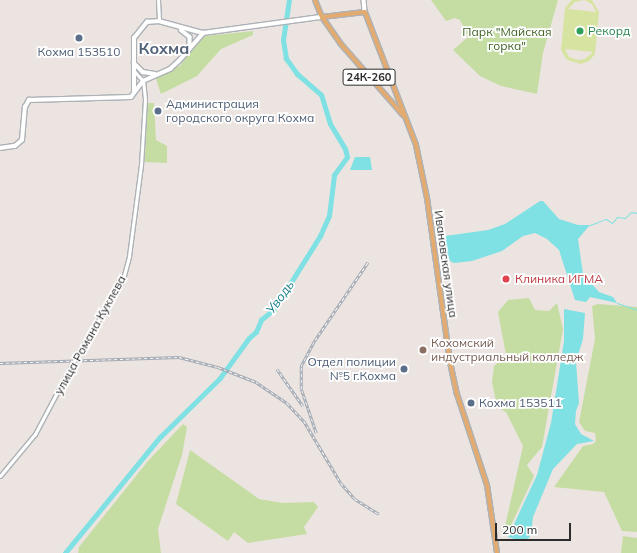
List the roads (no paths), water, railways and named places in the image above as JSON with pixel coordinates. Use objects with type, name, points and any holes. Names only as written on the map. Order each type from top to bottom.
[{"type":"main road","name":"Ивановская улица","points":[[315,0],[322,17],[350,56],[388,97],[405,118]]},
{"type":"main road","points":[[134,93],[134,38],[147,22],[159,21],[178,28],[203,33],[365,12],[364,0]]},
{"type":"main road","name":"Ивановская улица","points":[[365,12],[416,145],[427,198],[453,377],[487,485],[498,553]]},
{"type":"main road","points":[[178,28],[190,37],[189,48]]},
{"type":"main road","points":[[0,148],[19,143],[22,137],[27,102],[34,99],[123,99],[131,97],[143,81],[170,69],[203,33]]},
{"type":"main road","points":[[134,63],[143,72],[156,74]]},
{"type":"main road","points":[[388,97],[392,98],[396,94]]},
{"type":"street","points":[[158,0],[159,21]]},
{"type":"street","points":[[134,71],[143,81]]},
{"type":"street","name":"улица Романа Куклева","points":[[0,476],[35,434],[72,364],[126,271],[141,165],[145,99],[143,81]]},
{"type":"water","points":[[355,157],[370,157],[372,170],[350,170]]},
{"type":"water","points":[[540,201],[543,201],[559,219],[578,225],[590,225],[578,239],[583,274],[599,292],[613,297],[617,303],[590,297],[586,302],[575,300],[559,250],[547,239],[535,233],[523,236],[502,251],[472,261],[454,263],[450,261],[445,249],[445,236],[488,230],[505,224]]},
{"type":"water","points":[[564,309],[585,313],[583,339],[576,362],[579,403],[576,411],[575,424],[581,434],[594,441],[577,444],[553,469],[533,517],[531,534],[529,538],[521,541],[508,537],[537,475],[551,423],[564,341]]},
{"type":"waterway","name":"Уводь","points":[[65,553],[160,437],[220,378],[249,338],[256,332],[261,320],[273,310],[320,236],[329,216],[334,175],[347,157],[345,149],[330,124],[321,95],[297,74],[286,59],[283,40],[289,0]]},
{"type":"waterway","points":[[590,225],[606,219],[612,223],[617,217],[625,218],[631,212],[637,213]]},
{"type":"waterway","points":[[617,303],[637,310]]},
{"type":"railway","points":[[316,433],[301,389],[301,366],[315,340],[368,262]]},
{"type":"railway","points":[[0,363],[179,357],[218,367],[256,382],[287,403],[304,421],[341,483],[355,499],[379,514]]},
{"type":"railway","points":[[277,369],[303,406]]},
{"type":"place","name":"Рекорд","points":[[580,31]]},
{"type":"place","name":"Кохма 153510","points":[[79,38]]},
{"type":"place","name":"Администрация городского округа Кохма","points":[[158,111]]},
{"type":"place","name":"Клиника ИГМА","points":[[506,279]]},
{"type":"place","name":"Кохомский индустриальный колледж","points":[[423,350]]},
{"type":"place","name":"Отдел полиции №5 г.Кохма","points":[[404,369]]},
{"type":"place","name":"Кохма 153511","points":[[471,403]]},
{"type":"district","name":"Кохма","points":[[164,48]]},
{"type":"park label","name":"Парк \"Майская горка\"","points":[[507,39]]}]
